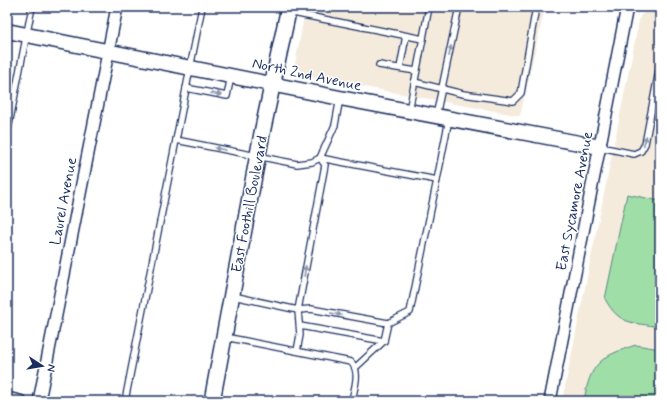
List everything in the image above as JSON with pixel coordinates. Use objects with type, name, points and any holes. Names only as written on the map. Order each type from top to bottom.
[{"type":"main road","name":"East Foothill Boulevard","points":[[212,401],[258,156],[288,9]]},
{"type":"street","name":"Laurel Avenue","points":[[38,401],[117,7]]},
{"type":"street","name":"East Sycamore Avenue","points":[[550,401],[627,7]]},
{"type":"street","name":"North 2nd Avenue","points":[[7,31],[443,118],[600,146]]},
{"type":"street","points":[[7,398],[20,401]]},
{"type":"lane","points":[[7,135],[32,7]]},
{"type":"lane","points":[[125,401],[202,7]]},
{"type":"lane","points":[[408,111],[429,7]]},
{"type":"lane","points":[[232,296],[298,310],[311,309],[388,323],[410,312],[437,180],[443,118],[442,90],[459,7]]},
{"type":"lane","points":[[414,82],[442,90],[513,101],[521,93],[536,7]]},
{"type":"lane","points":[[288,9],[423,40]]},
{"type":"lane","points":[[400,68],[406,36]]},
{"type":"lane","points":[[600,146],[634,154],[641,151],[645,144],[660,65]]},
{"type":"lane","points":[[379,66],[416,71]]},
{"type":"lane","points":[[186,88],[227,96],[231,76]]},
{"type":"lane","points":[[320,158],[335,125],[340,98]]},
{"type":"lane","points":[[176,140],[297,164],[312,162],[320,158],[437,180]]},
{"type":"lane","points":[[297,351],[300,326],[298,310],[325,164],[320,158]]},
{"type":"lane","points":[[356,367],[384,341],[388,323]]},
{"type":"lane","points":[[300,326],[384,341]]},
{"type":"lane","points":[[224,336],[351,362],[356,367],[357,374],[352,401]]},
{"type":"shaded area","points":[[306,7],[545,7],[520,116],[305,76],[295,64]]},
{"type":"shaded area","points":[[648,9],[660,11],[660,401],[562,401],[640,16]]},
{"type":"green space","points":[[627,194],[660,201],[660,327],[634,323],[622,318],[616,314],[605,299]]},
{"type":"green space","points":[[636,345],[660,349],[660,401],[584,401],[590,378],[594,369],[599,363],[614,353]]}]
